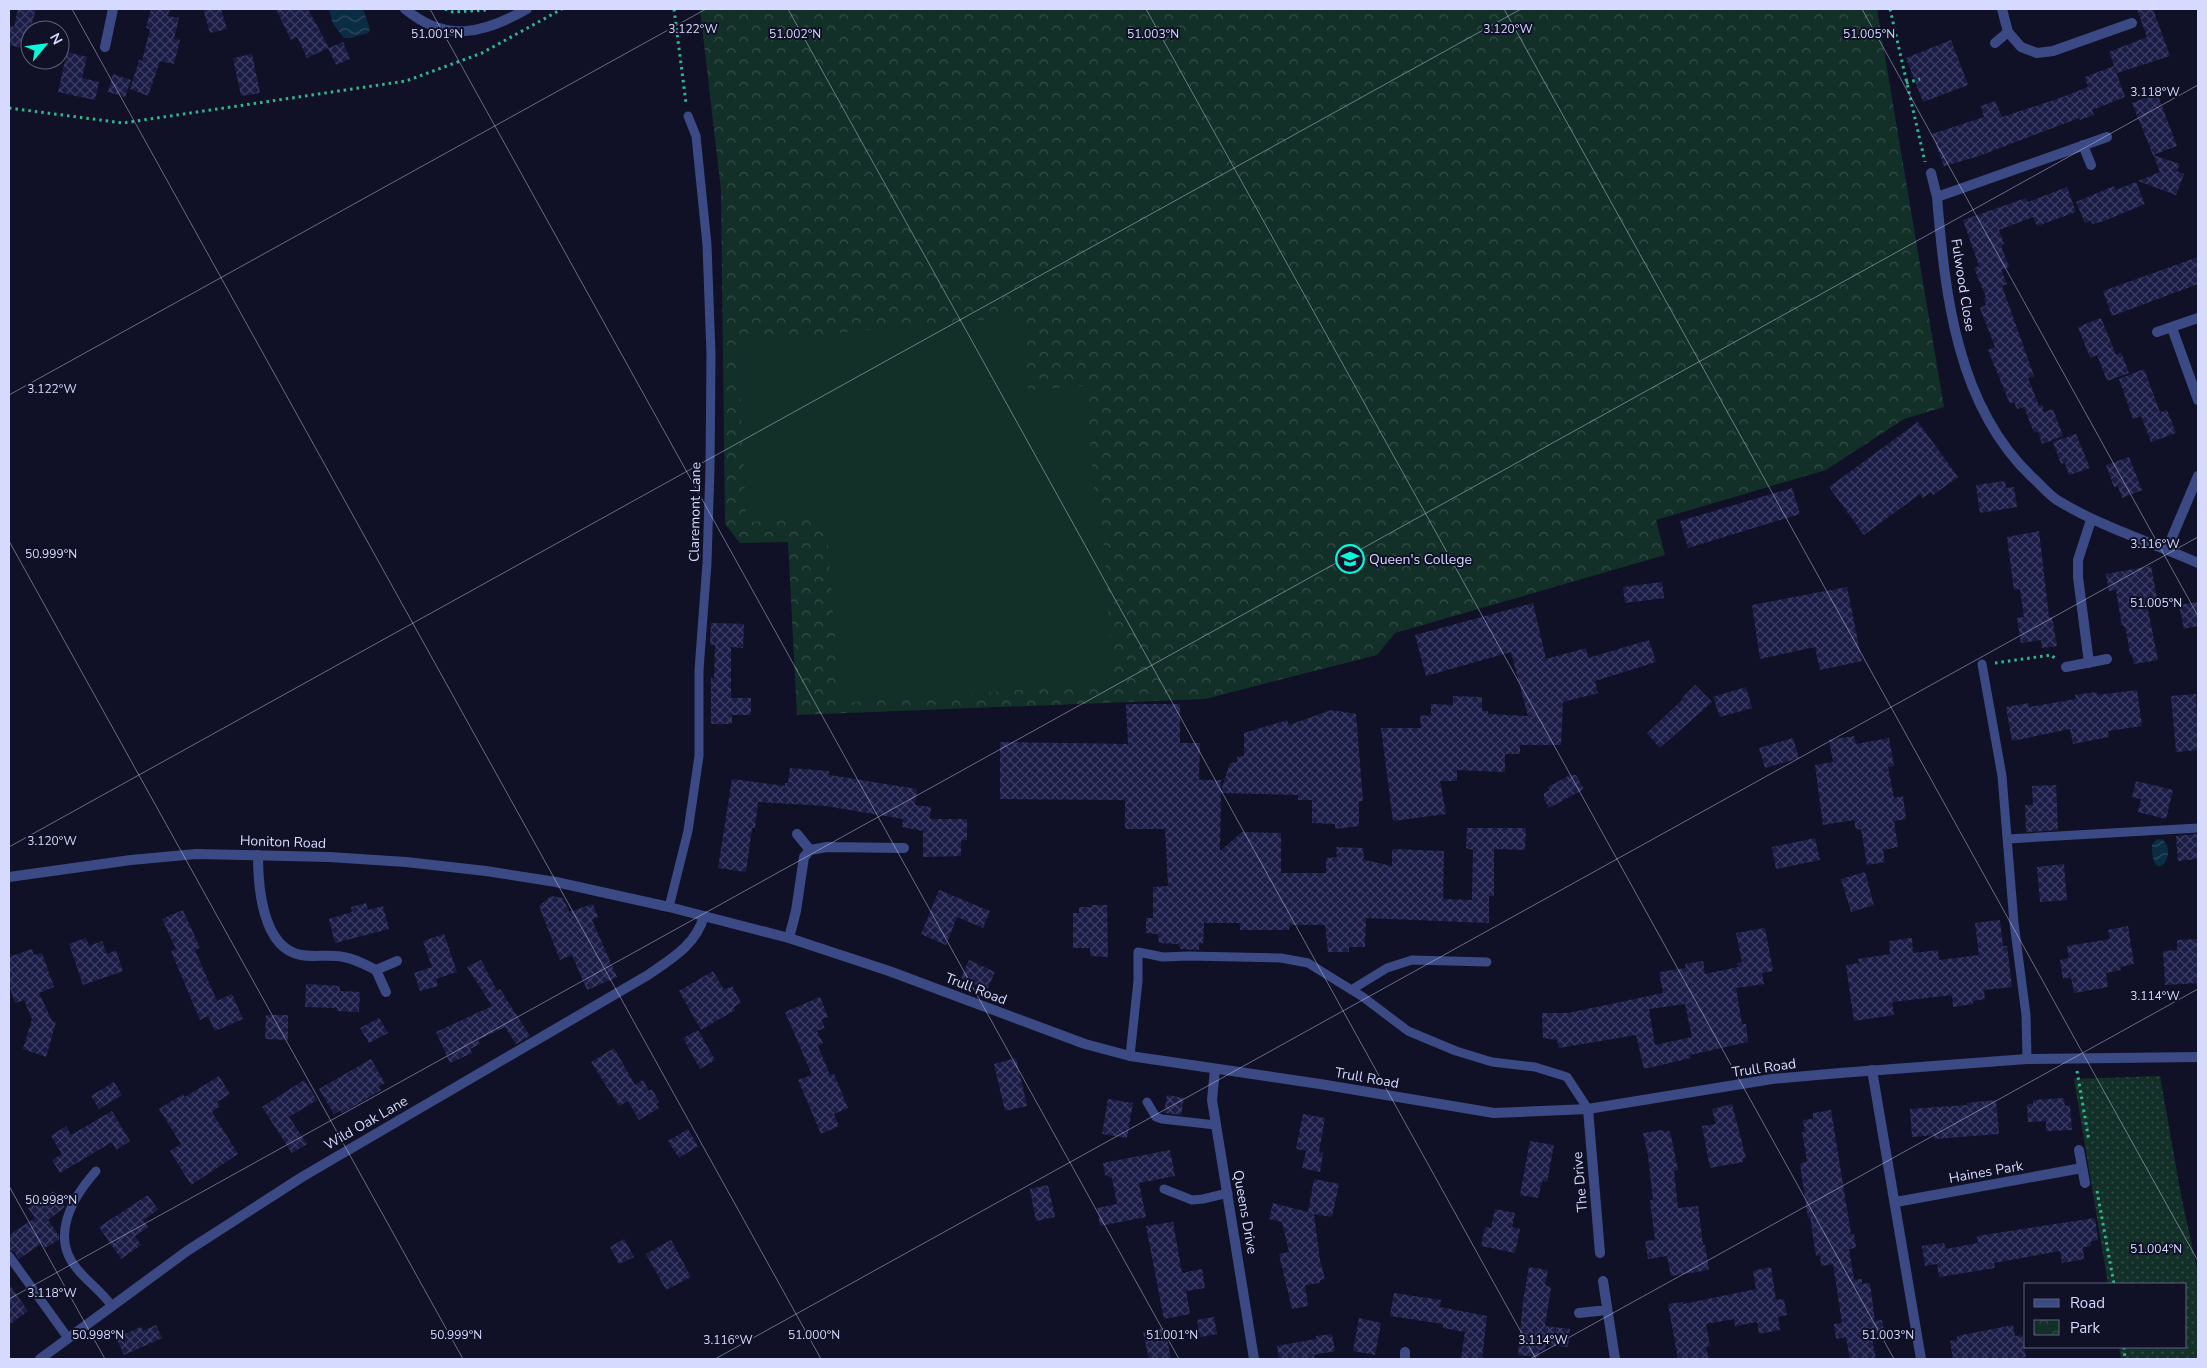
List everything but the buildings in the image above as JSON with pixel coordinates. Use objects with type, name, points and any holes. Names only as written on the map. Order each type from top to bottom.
[{"type":"street","points":[[105,47],[113,9]]},
{"type":"street","points":[[404,9],[417,19],[436,29],[462,32],[494,25],[527,9]]},
{"type":"street","points":[[2002,9],[2008,32],[2021,47],[2037,52],[2053,51],[2132,23]]},
{"type":"street","points":[[1994,44],[2008,32]]},
{"type":"street","points":[[1937,198],[2108,137]]},
{"type":"street","points":[[2083,145],[2091,164]]},
{"type":"street","name":"Fulwood Close","points":[[1931,173],[1937,198],[1942,258],[1950,312],[1976,393],[1993,430],[2023,468],[2055,498],[2091,520],[2198,563]]},
{"type":"street","points":[[2157,332],[2198,318]]},
{"type":"street","points":[[2172,328],[2198,400]]},
{"type":"street","points":[[2167,549],[2198,476]]},
{"type":"street","points":[[2089,663],[2078,577],[2078,560],[2091,520]]},
{"type":"street","points":[[2066,667],[2107,659]]},
{"type":"street","points":[[797,834],[810,850]]},
{"type":"street","points":[[789,938],[796,911],[804,857],[810,850],[827,846],[904,848]]},
{"type":"street","name":"Honiton Road","points":[[9,877],[131,860],[187,855],[258,855],[406,862],[486,871],[556,882]]},
{"type":"street","points":[[258,855],[262,904],[267,923],[285,948],[298,955],[315,957],[337,956],[361,963],[376,970],[386,992]]},
{"type":"street","name":"Trull Road","points":[[556,882],[670,907],[789,938],[889,970],[1084,1044],[1130,1056],[1320,1084],[1494,1113],[1588,1109],[1772,1079],[1872,1070],[2027,1059],[2198,1057]]},
{"type":"street","name":"Wild Oak Lane","points":[[40,1359],[187,1251],[302,1177],[648,975],[679,954],[690,943],[698,931],[704,916]]},
{"type":"street","points":[[376,970],[397,961]]},
{"type":"street","name":"Queens Drive","points":[[1215,1069],[1212,1100],[1254,1359]]},
{"type":"street","points":[[1872,1070],[1896,1202],[1921,1359]]},
{"type":"street","name":"The Drive","points":[[1588,1109],[1600,1253]]},
{"type":"street","points":[[2079,1150],[2085,1183]]},
{"type":"street","name":"Haines Park","points":[[1896,1202],[2082,1168]]},
{"type":"street","points":[[1603,1281],[1615,1359]]},
{"type":"street","points":[[1579,1313],[1607,1310]]},
{"type":"lane","name":"Claremont Lane","points":[[670,907],[688,831],[699,756],[699,670],[707,563],[710,468],[711,354],[707,245],[696,136],[688,116]]},
{"type":"lane","points":[[1982,664],[2002,776],[2014,923],[2026,1015],[2027,1059]]},
{"type":"lane","points":[[2008,839],[2198,828]]},
{"type":"lane","points":[[1130,1056],[1138,981],[1138,952],[1162,957],[1281,958],[1308,963],[1351,990],[1408,1031],[1456,1051],[1492,1062],[1536,1067],[1567,1077],[1588,1109]]},
{"type":"lane","points":[[1351,990],[1387,968],[1412,960],[1487,962]]},
{"type":"lane","points":[[1147,1102],[1156,1117],[1162,1119],[1216,1125]]},
{"type":"lane","points":[[96,1171],[78,1194],[64,1226],[63,1238],[70,1259],[78,1270],[97,1286],[112,1306]]},
{"type":"lane","points":[[1164,1190],[1192,1200],[1228,1192]]},
{"type":"lane","points":[[9,1256],[68,1338]]},
{"type":"path","points":[[445,9],[453,12],[493,10]]},
{"type":"path","points":[[9,108],[123,123],[406,81],[482,53],[562,9]]},
{"type":"path","points":[[674,9],[688,116]]},
{"type":"path","points":[[1890,9],[1926,166],[1931,173]]},
{"type":"path","points":[[1906,83],[1920,79]]},
{"type":"path","points":[[1982,664],[2051,655],[2056,659]]},
{"type":"green space","points":[[700,9],[1877,9],[1944,407],[1904,419],[1826,470],[1656,520],[1665,555],[1395,633],[1377,655],[1205,699],[797,715],[788,542],[740,543],[725,524],[721,190]]},
{"type":"green space","points":[[1024,316],[1028,390],[1085,386],[1096,507],[1101,506],[1113,683],[840,703],[826,518],[746,522],[738,342]]},
{"type":"green space","points":[[2160,1076],[2181,1195],[2198,1273],[2198,1359],[2121,1359],[2119,1348],[2187,1348],[2187,1283],[2108,1283],[2074,1079]]},
{"type":"water","points":[[329,9],[363,9],[370,29],[368,33],[344,38],[333,24]]},
{"type":"water","points":[[2157,839],[2163,840],[2167,846],[2168,853],[2167,860],[2160,866],[2156,864],[2153,858],[2152,845]]},
{"type":"place","name":"Queen's College","points":[[1350,559]]}]
